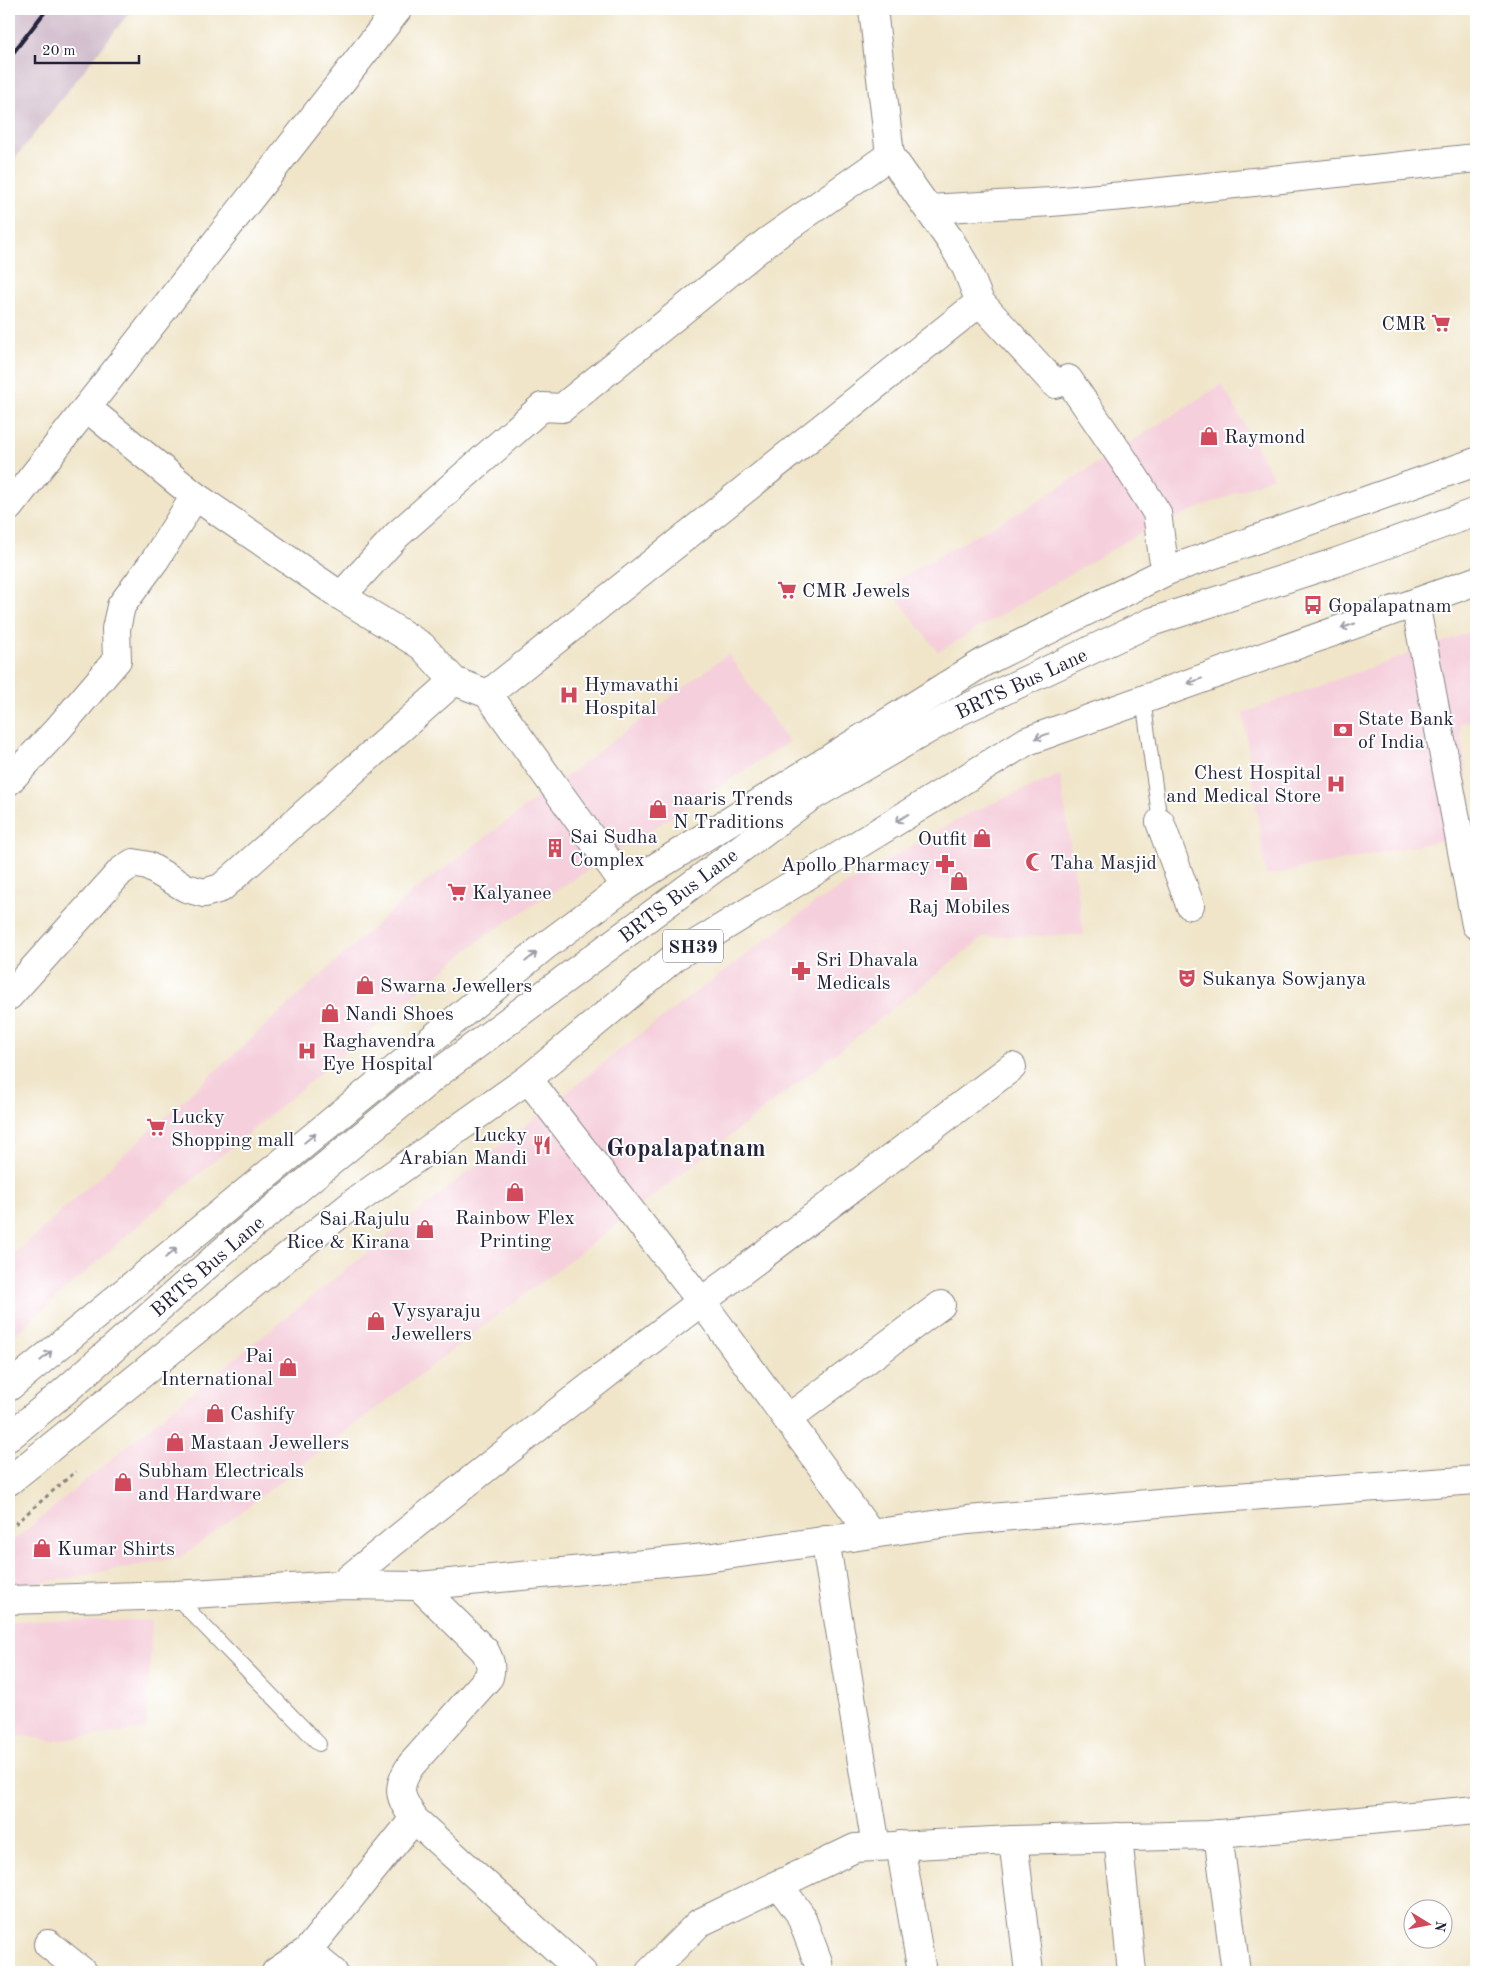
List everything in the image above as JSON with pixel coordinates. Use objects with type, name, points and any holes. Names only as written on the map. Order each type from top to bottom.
[{"type":"street","points":[[9,507],[398,9]]},
{"type":"street","points":[[872,9],[890,155],[929,209],[966,267],[980,302],[1056,384],[1068,380],[1126,462],[1157,513],[1163,557],[1169,570]]},
{"type":"street","points":[[341,596],[397,535],[542,407],[562,408],[768,242],[890,155]]},
{"type":"street","points":[[929,209],[1114,197],[1476,158]]},
{"type":"street","points":[[488,694],[980,302]]},
{"type":"street","points":[[88,408],[195,496],[341,596],[422,646],[454,681],[488,694],[626,886]]},
{"type":"street","points":[[9,1387],[545,946],[626,886],[984,662],[1169,570],[1476,462]]},
{"type":"street","points":[[9,781],[58,729],[117,660],[116,629],[121,606],[155,560],[195,496]]},
{"type":"street","name":"BRTS Bus Lane","points":[[9,1437],[65,1391],[238,1238],[441,1070],[809,798],[958,712],[1151,622],[1338,562],[1476,512]]},
{"type":"street","name":"SH39","points":[[9,1481],[356,1201],[528,1079],[676,956],[692,946],[1028,741],[1476,581]]},
{"type":"street","points":[[1415,603],[1476,925]]},
{"type":"street","points":[[9,996],[121,871],[133,863],[148,866],[186,888],[204,893],[221,888],[454,681]]},
{"type":"street","points":[[1160,822],[1190,905]]},
{"type":"street","points":[[341,1586],[444,1500],[701,1301],[1012,1067]]},
{"type":"street","points":[[528,1079],[701,1301],[871,1534]]},
{"type":"street","points":[[787,1419],[941,1305]]},
{"type":"street","points":[[9,1600],[175,1595],[341,1586],[419,1586],[706,1558],[968,1520],[1192,1500],[1476,1480]]},
{"type":"street","points":[[825,1540],[888,1846],[922,1972]]},
{"type":"street","points":[[419,1586],[485,1652],[490,1661],[491,1668],[489,1677],[411,1765],[404,1776],[400,1794],[402,1800],[414,1819],[582,1972]]},
{"type":"street","points":[[650,1972],[699,1922],[855,1848],[1013,1840],[1218,1834],[1476,1810]]},
{"type":"street","points":[[276,1972],[307,1951],[414,1819]]},
{"type":"street","points":[[1218,1834],[1236,1972]]},
{"type":"street","points":[[1118,1837],[1132,1972]]},
{"type":"street","points":[[1013,1840],[1029,1972]]},
{"type":"street","points":[[778,1884],[800,1914],[818,1962],[819,1972]]},
{"type":"street","points":[[48,1944],[83,1972]]},
{"type":"street","points":[[307,1951],[332,1972]]},
{"type":"lane","points":[[1144,699],[1160,822]]},
{"type":"lane","points":[[175,1595],[319,1744]]},
{"type":"path","points":[[9,1529],[82,1466]]},
{"type":"shaded area","points":[[9,9],[132,9],[9,166]]},
{"type":"shaded area","points":[[1222,384],[1273,477],[1140,533],[938,652],[887,585],[1031,505]]},
{"type":"shaded area","points":[[1476,630],[1476,719],[1460,723],[1474,834],[1266,876],[1243,713]]},
{"type":"shaded area","points":[[728,654],[789,742],[486,935],[151,1214],[9,1340],[9,1259],[410,894]]},
{"type":"shaded area","points":[[1060,775],[1084,935],[984,937],[656,1194],[182,1557],[9,1589],[9,1544],[162,1417],[622,1048],[816,902],[967,814]]},
{"type":"shaded area","points":[[152,1620],[146,1729],[55,1741],[9,1734],[9,1621]]},
{"type":"railway","points":[[9,58],[47,9]]},
{"type":"place","name":"CMR","points":[[1441,323]]},
{"type":"place","name":"Raymond","points":[[1209,436]]},
{"type":"place","name":"CMR Jewels","points":[[787,590]]},
{"type":"place","name":"Gopalapatnam","points":[[1313,605]]},
{"type":"place","name":"Hymavathi Hospital","points":[[569,695]]},
{"type":"place","name":"State Bank of India","points":[[1343,730]]},
{"type":"place","name":"Chest Hospital and Medical Store","points":[[1336,784]]},
{"type":"place","name":"naaris Trends N Traditions","points":[[658,809]]},
{"type":"place","name":"Outfit","points":[[982,838]]},
{"type":"place","name":"Sai Sudha Complex","points":[[555,848]]},
{"type":"place","name":"Taha Masjid","points":[[1035,862]]},
{"type":"place","name":"Apollo Pharmacy","points":[[945,864]]},
{"type":"place","name":"Raj Mobiles","points":[[959,881]]},
{"type":"place","name":"Kalyanee","points":[[457,892]]},
{"type":"place","name":"Sri Dhavala Medicals","points":[[801,971]]},
{"type":"place","name":"Sukanya Sowjanya","points":[[1187,978]]},
{"type":"place","name":"Swarna Jewellers","points":[[365,985]]},
{"type":"place","name":"Nandi Shoes","points":[[330,1013]]},
{"type":"place","name":"Raghavendra Eye Hospital","points":[[307,1051]]},
{"type":"place","name":"Lucky Shopping mall","points":[[156,1127]]},
{"type":"place","name":"Lucky Arabian Mandi","points":[[542,1145]]},
{"type":"place","name":"Rainbow Flex Printing","points":[[515,1192]]},
{"type":"place","name":"Sai Rajulu Rice & Kirana","points":[[425,1229]]},
{"type":"place","name":"Vysyaraju Jewellers","points":[[376,1321]]},
{"type":"place","name":"Pai International","points":[[288,1367]]},
{"type":"place","name":"Cashify","points":[[215,1413]]},
{"type":"place","name":"Mastaan Jewellers","points":[[175,1442]]},
{"type":"place","name":"Subham Electricals and Hardware","points":[[123,1482]]},
{"type":"place","name":"Kumar Shirts","points":[[42,1548]]},
{"type":"district","name":"Gopalapatnam","points":[[686,1147]]}]
